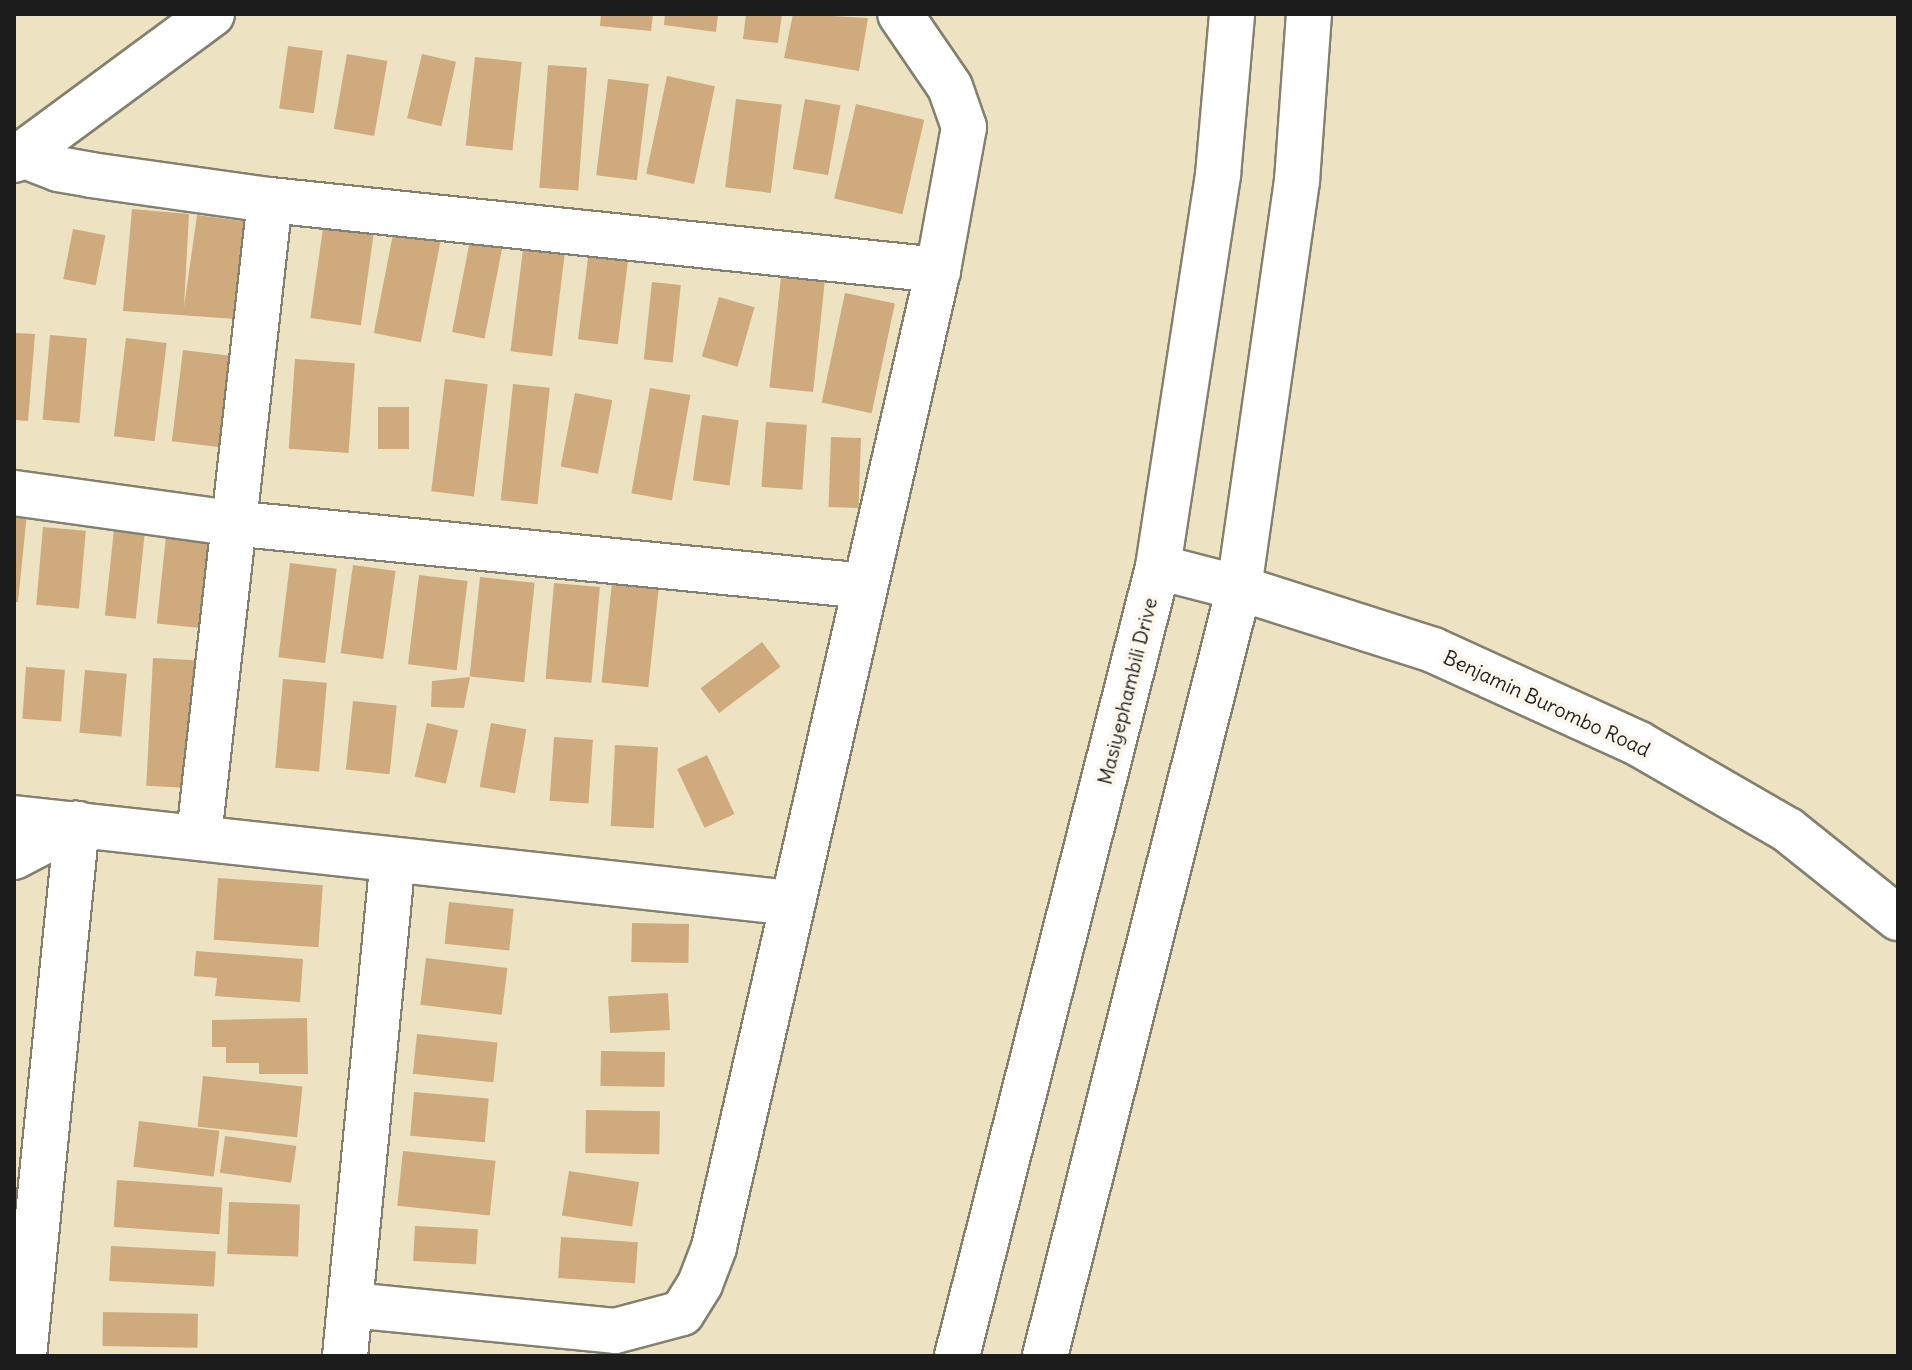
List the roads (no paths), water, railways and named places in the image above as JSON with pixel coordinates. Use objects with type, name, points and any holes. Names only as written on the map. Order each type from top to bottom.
[{"type":"street","points":[[18,158],[212,14]]},
{"type":"street","points":[[351,1305],[615,1331],[682,1313],[700,1284],[714,1247],[938,270],[964,127],[950,87],[900,14]]},
{"type":"street","name":"Masiyephambili Drive","points":[[957,1356],[1158,567],[1218,175],[1232,14]]},
{"type":"street","points":[[1045,1356],[1239,588],[1297,181],[1309,14]]},
{"type":"street","points":[[18,158],[91,175],[270,200],[938,270]]},
{"type":"street","points":[[199,836],[231,523],[270,200]]},
{"type":"street","points":[[14,493],[231,523],[865,586]]},
{"type":"street","name":"Benjamin Burombo Road","points":[[1158,567],[1239,588],[1433,650],[1639,744],[1788,830],[1898,918]]},
{"type":"street","points":[[14,818],[791,903]]},
{"type":"street","points":[[14,857],[77,824]]},
{"type":"street","points":[[24,1356],[77,824]]},
{"type":"street","points":[[345,1356],[393,860]]}]
